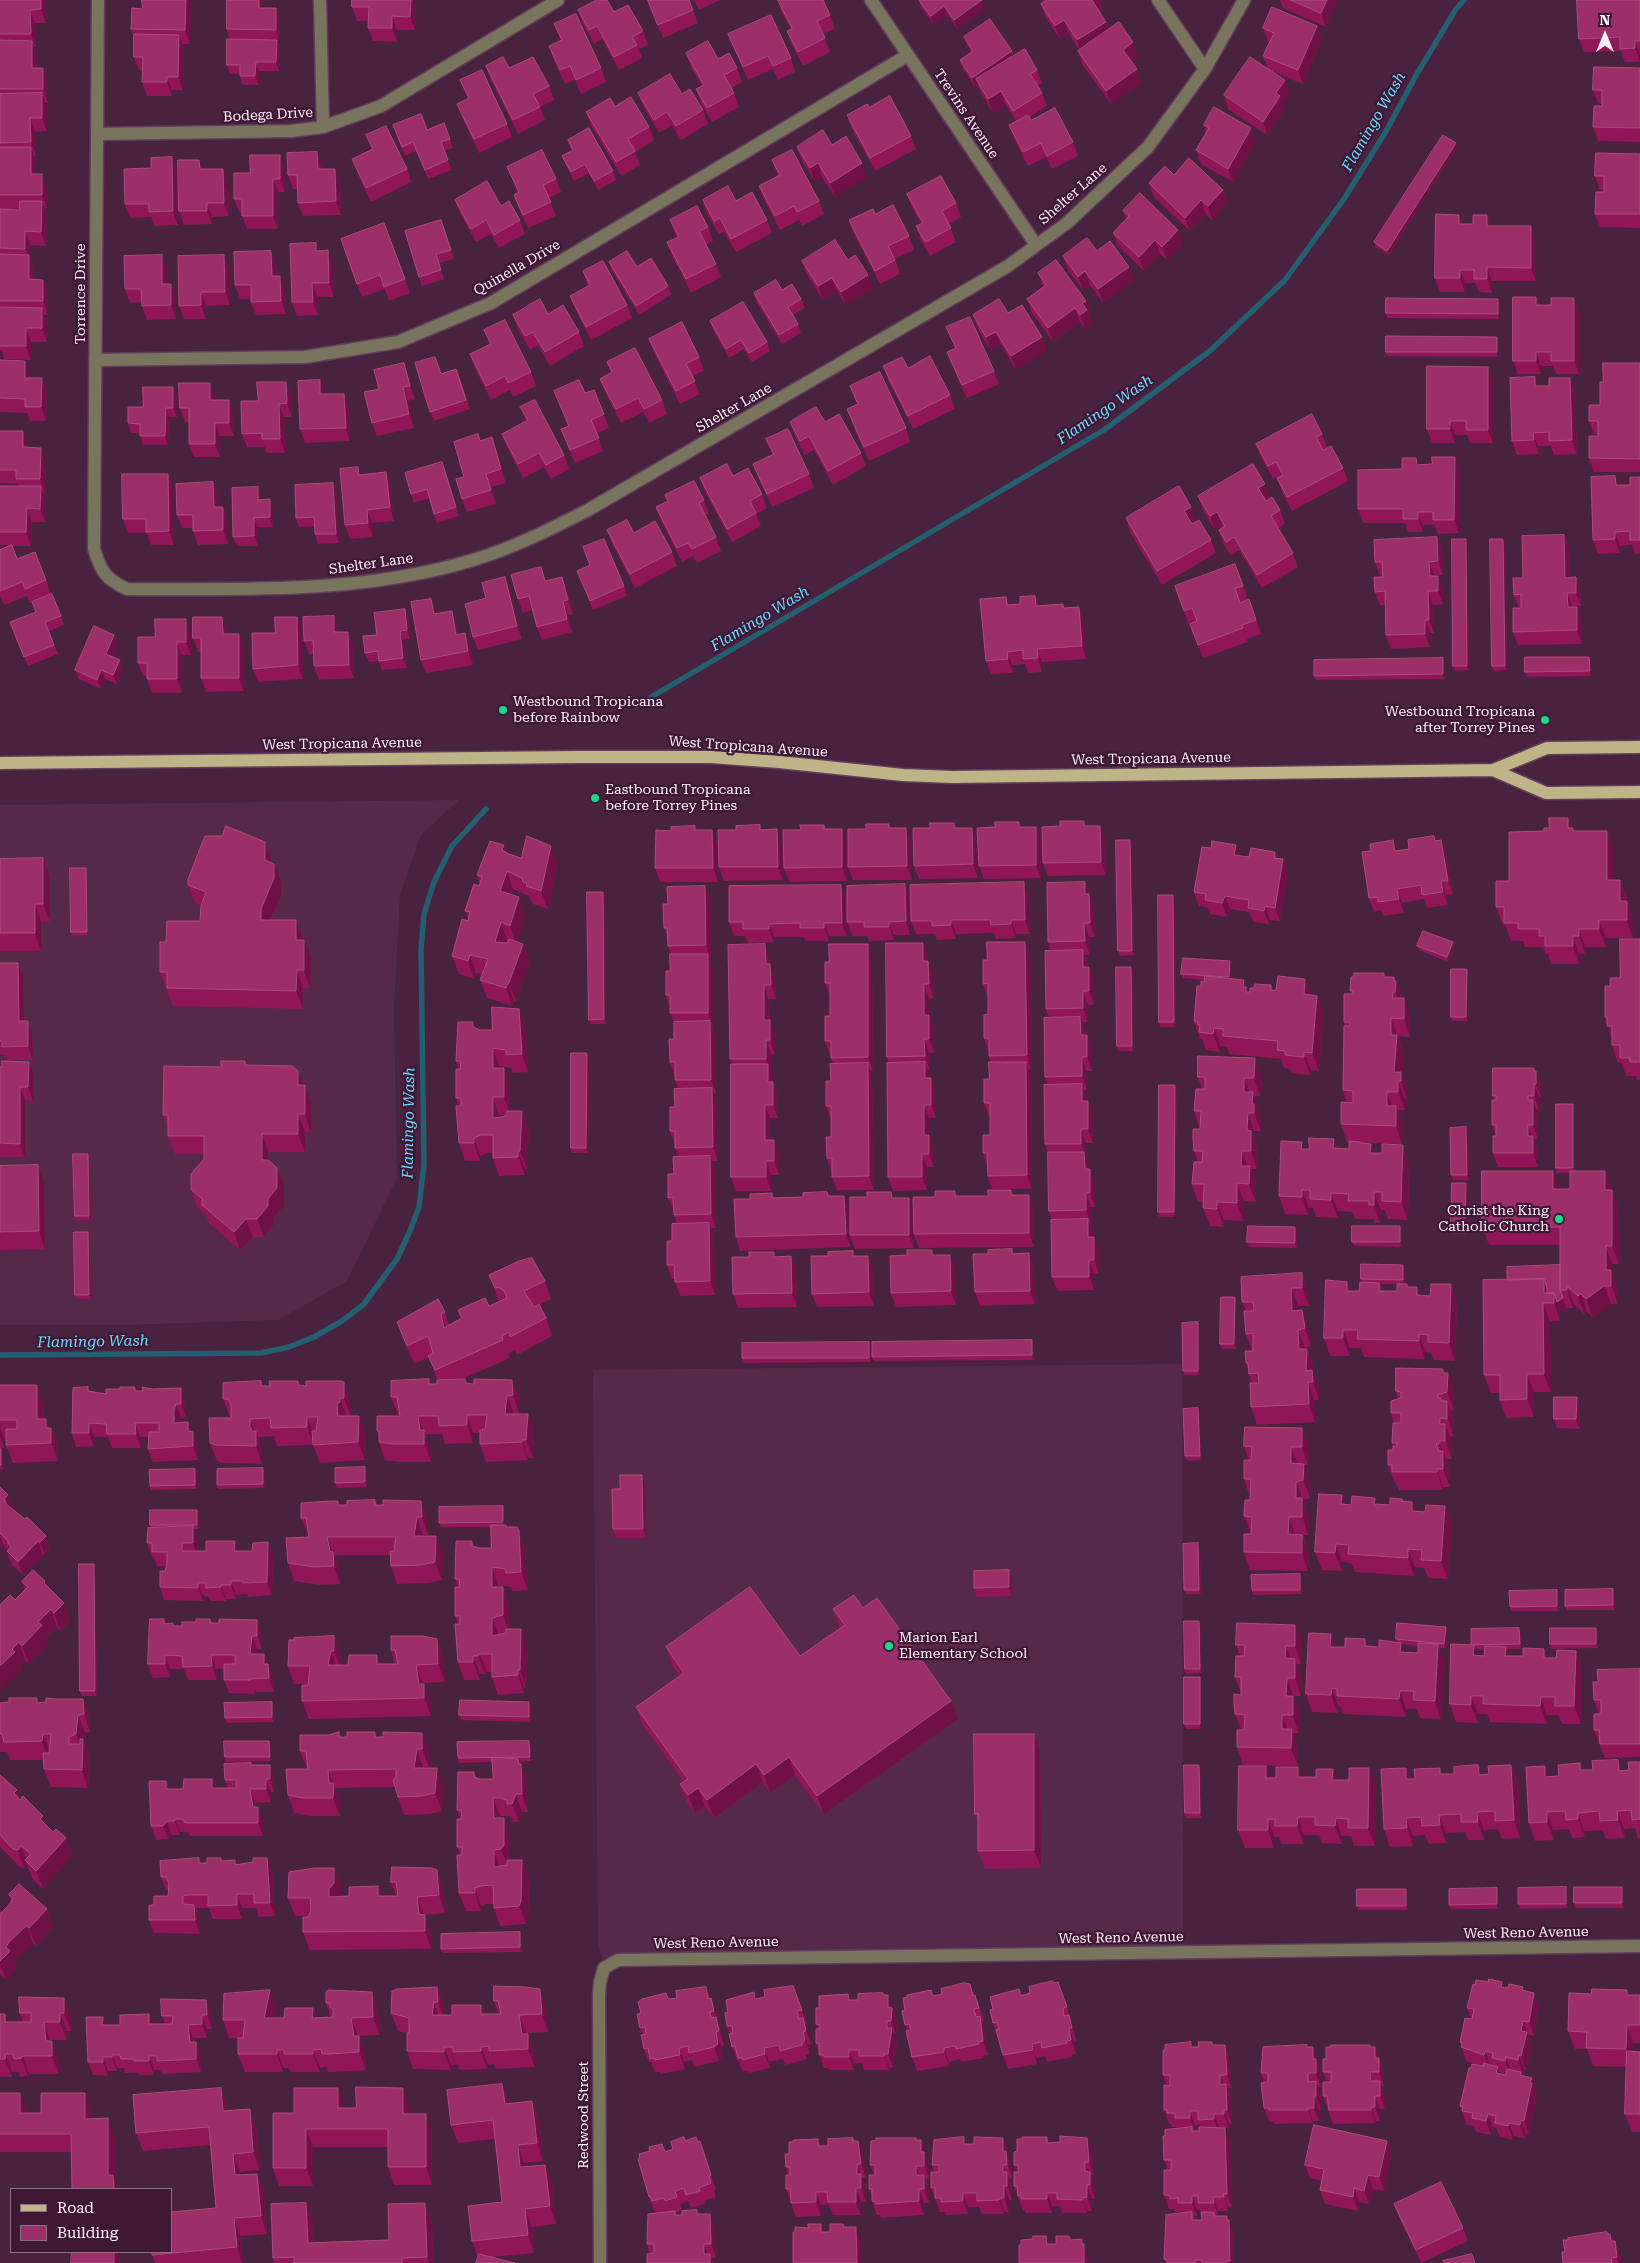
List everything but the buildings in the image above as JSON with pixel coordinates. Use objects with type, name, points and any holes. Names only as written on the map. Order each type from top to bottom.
[{"type":"main road","name":"West Tropicana Avenue","points":[[0,763],[711,757],[903,775],[952,777],[1493,770],[1548,748],[1640,747]]},
{"type":"main road","name":"West Tropicana Avenue","points":[[1493,770],[1546,793],[1640,792]]},
{"type":"street","name":"Torrence Drive","points":[[98,0],[94,549],[101,569],[112,582]]},
{"type":"street","points":[[320,0],[323,127]]},
{"type":"street","name":"Bodega Drive","points":[[97,134],[292,131],[323,127],[381,106],[558,0]]},
{"type":"street","name":"Trevins Avenue","points":[[871,0],[1036,245]]},
{"type":"street","points":[[1158,0],[1205,69]]},
{"type":"street","name":"Shelter Lane","points":[[112,582],[127,589],[284,589],[359,583],[420,573],[473,560],[532,538],[588,510],[1008,266],[1067,223],[1148,147],[1205,69],[1244,0]]},
{"type":"street","name":"Quinella Drive","points":[[95,360],[305,357],[398,342],[491,302],[908,55]]},
{"type":"street","name":"West Reno Avenue","points":[[604,1968],[618,1960],[634,1959],[1640,1946]]},
{"type":"street","name":"Redwood Street","points":[[600,2263],[598,1995],[604,1968]]},
{"type":"shaded area","points":[[459,800],[421,835],[400,894],[394,1009],[397,1178],[347,1281],[278,1320],[123,1325],[0,1325],[0,805]]},
{"type":"shaded area","name":"Marion Earl Elementary School","points":[[1182,1364],[1183,1953],[634,1959],[604,1968],[598,1943],[593,1370]]},
{"type":"waterway","name":"Flamingo Wash","points":[[636,706],[1104,430],[1211,350],[1285,280],[1344,199],[1385,133],[1418,72],[1456,9],[1464,0]]},
{"type":"waterway","name":"Flamingo Wash","points":[[0,1355],[261,1353],[289,1347],[314,1337],[342,1321],[364,1304],[397,1259],[419,1207],[424,1164],[421,950],[424,914],[434,882],[452,846],[486,809]]},
{"type":"place","name":"Westbound Tropicana before Rainbow","points":[[503,710]]},
{"type":"place","name":"Westbound Tropicana after Torrey Pines","points":[[1545,720]]},
{"type":"place","name":"Eastbound Tropicana before Torrey Pines","points":[[595,798]]},
{"type":"place","name":"Christ the King Catholic Church","points":[[1559,1219]]},
{"type":"place","name":"Marion Earl Elementary School","points":[[889,1646]]}]
